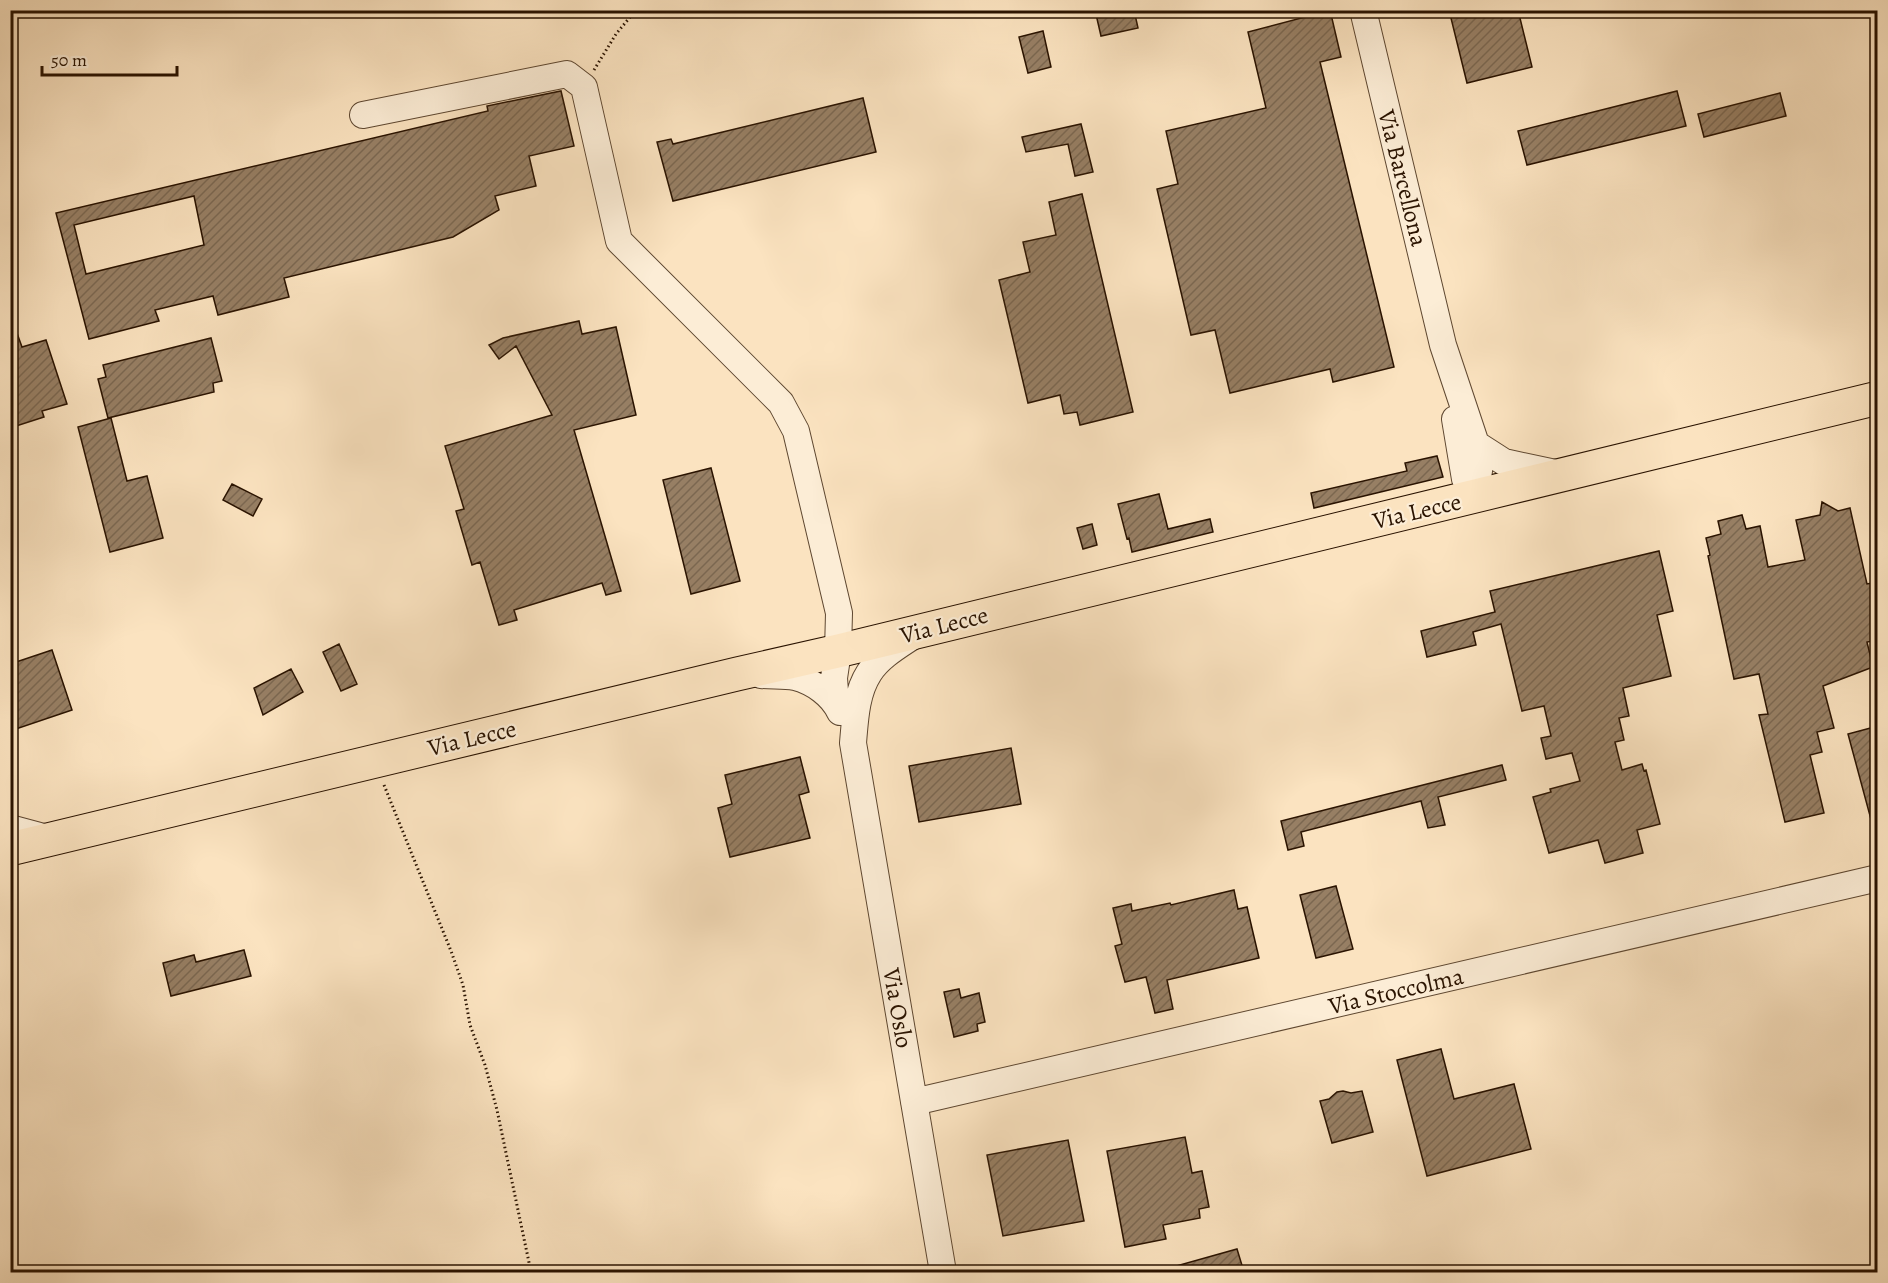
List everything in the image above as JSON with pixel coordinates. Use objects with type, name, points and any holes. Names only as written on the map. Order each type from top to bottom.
[{"type":"main road","name":"Via Lecce","points":[[10,849],[1432,508],[1878,398]]},
{"type":"street","name":"Via Barcellona","points":[[1363,10],[1468,450],[1480,464],[1475,497]]},
{"type":"street","points":[[363,115],[567,74],[584,87],[619,241],[781,403],[796,431],[839,613],[838,651],[850,672],[846,704]]},
{"type":"street","points":[[1432,508],[1468,450],[1504,462],[1563,474]]},
{"type":"street","points":[[846,704],[869,673],[888,654],[921,631]]},
{"type":"street","points":[[737,674],[794,677],[818,687],[846,704]]},
{"type":"street","name":"Via Oslo","points":[[846,704],[943,1272]]},
{"type":"street","points":[[10,828],[52,839]]},
{"type":"street","name":"Via Stoccolma","points":[[914,1102],[1878,878]]},
{"type":"path","points":[[584,87],[616,34],[636,10]]},
{"type":"path","points":[[376,760],[388,797],[463,985],[470,1024],[498,1110],[531,1272]]},
{"type":"building","points":[[1095,10],[1134,10],[1138,28],[1101,36]]},
{"type":"building","points":[[1308,10],[1330,10],[1341,57],[1320,62],[1394,367],[1333,382],[1330,369],[1230,393],[1215,330],[1191,335],[1157,189],[1178,184],[1166,131],[1266,108],[1248,32],[1309,16]]},
{"type":"building","points":[[1449,10],[1518,10],[1532,67],[1467,83]]},
{"type":"building","points":[[1043,31],[1051,67],[1028,73],[1019,37]]},
{"type":"building","points":[[561,91],[574,146],[529,156],[536,186],[495,196],[499,210],[453,237],[284,278],[289,297],[218,315],[213,296],[155,310],[159,321],[89,339],[56,213],[488,111],[487,106]],"holes":[[[194,196],[204,245],[86,274],[74,225]]]},
{"type":"building","points":[[1677,91],[1686,126],[1527,165],[1518,131]]},
{"type":"building","points":[[1780,93],[1786,116],[1704,137],[1698,114]]},
{"type":"building","points":[[863,98],[876,152],[673,201],[657,142],[671,139],[673,144]]},
{"type":"building","points":[[1081,124],[1093,172],[1075,176],[1068,144],[1026,152],[1022,137]]},
{"type":"building","points":[[1082,194],[1133,412],[1080,425],[1077,412],[1064,414],[1060,395],[1028,403],[999,280],[1030,272],[1023,242],[1056,235],[1049,202]]},
{"type":"building","points":[[579,321],[582,334],[616,327],[636,415],[574,430],[621,591],[606,595],[602,583],[514,610],[517,620],[499,625],[480,562],[472,565],[456,511],[464,509],[445,446],[552,415],[516,346],[499,359],[489,345],[503,338]]},
{"type":"building","points":[[10,322],[13,322],[22,347],[46,340],[67,404],[42,411],[44,417],[10,428]]},
{"type":"building","points":[[211,338],[222,381],[213,383],[214,392],[108,418],[98,379],[106,377],[103,365]]},
{"type":"building","points":[[111,418],[127,481],[147,476],[163,538],[110,552],[78,427]]},
{"type":"building","points":[[1437,456],[1443,477],[1314,508],[1311,493],[1407,471],[1405,463]]},
{"type":"building","points":[[711,468],[740,581],[691,594],[663,480]]},
{"type":"building","points":[[232,484],[262,499],[253,516],[223,500]]},
{"type":"building","points":[[1159,494],[1168,529],[1210,519],[1213,532],[1132,552],[1118,504]]},
{"type":"building","points":[[1822,502],[1838,511],[1850,508],[1867,584],[1878,582],[1878,640],[1867,642],[1873,667],[1823,686],[1834,728],[1817,732],[1822,752],[1810,755],[1824,813],[1785,822],[1759,715],[1768,714],[1759,674],[1734,679],[1706,538],[1721,534],[1718,521],[1742,515],[1746,529],[1760,526],[1768,567],[1805,560],[1796,520],[1820,515]]},
{"type":"building","points":[[1092,524],[1097,545],[1083,549],[1077,528]]},
{"type":"building","points":[[1659,551],[1673,611],[1657,615],[1671,676],[1623,688],[1629,716],[1619,718],[1624,740],[1615,742],[1622,770],[1642,764],[1644,771],[1646,770],[1660,824],[1637,830],[1643,853],[1605,863],[1598,840],[1549,853],[1533,797],[1551,792],[1550,789],[1580,781],[1572,753],[1546,759],[1541,738],[1551,736],[1544,706],[1522,711],[1501,624],[1473,632],[1476,645],[1427,657],[1421,631],[1495,612],[1490,591]]},
{"type":"building","points":[[339,644],[357,684],[341,691],[323,652]]},
{"type":"building","points":[[52,650],[72,710],[10,731],[10,664]]},
{"type":"building","points":[[291,669],[303,692],[263,715],[254,688]]},
{"type":"building","points":[[1878,726],[1878,826],[1873,827],[1848,734]]},
{"type":"building","points":[[1011,748],[1021,804],[919,822],[909,766]]},
{"type":"building","points":[[800,757],[809,792],[799,795],[810,838],[730,857],[718,808],[732,804],[725,775]]},
{"type":"building","points":[[1502,765],[1506,780],[1438,797],[1445,825],[1428,828],[1421,801],[1301,832],[1304,846],[1288,850],[1281,821]]},
{"type":"building","points":[[1336,886],[1353,949],[1316,958],[1300,895]]},
{"type":"building","points":[[1234,890],[1238,909],[1247,907],[1259,958],[1167,980],[1173,1009],[1155,1013],[1146,977],[1125,982],[1115,946],[1122,944],[1113,908],[1131,904],[1132,911],[1170,903],[1171,905]]},
{"type":"building","points":[[244,950],[251,976],[171,996],[163,963],[194,955],[196,962]]},
{"type":"building","points":[[959,989],[961,998],[979,993],[985,1022],[977,1024],[978,1031],[954,1037],[944,992]]},
{"type":"building","points":[[1441,1049],[1454,1099],[1514,1084],[1531,1149],[1427,1176],[1397,1060]]},
{"type":"building","points":[[1343,1091],[1351,1093],[1362,1091],[1373,1132],[1332,1143],[1320,1101]]},
{"type":"building","points":[[1185,1137],[1192,1173],[1202,1171],[1209,1207],[1199,1209],[1200,1218],[1163,1225],[1166,1239],[1125,1247],[1107,1151]]},
{"type":"building","points":[[1068,1140],[1084,1221],[1003,1236],[987,1155]]},
{"type":"building","points":[[1237,1249],[1244,1272],[1169,1272],[1169,1268]]}]
